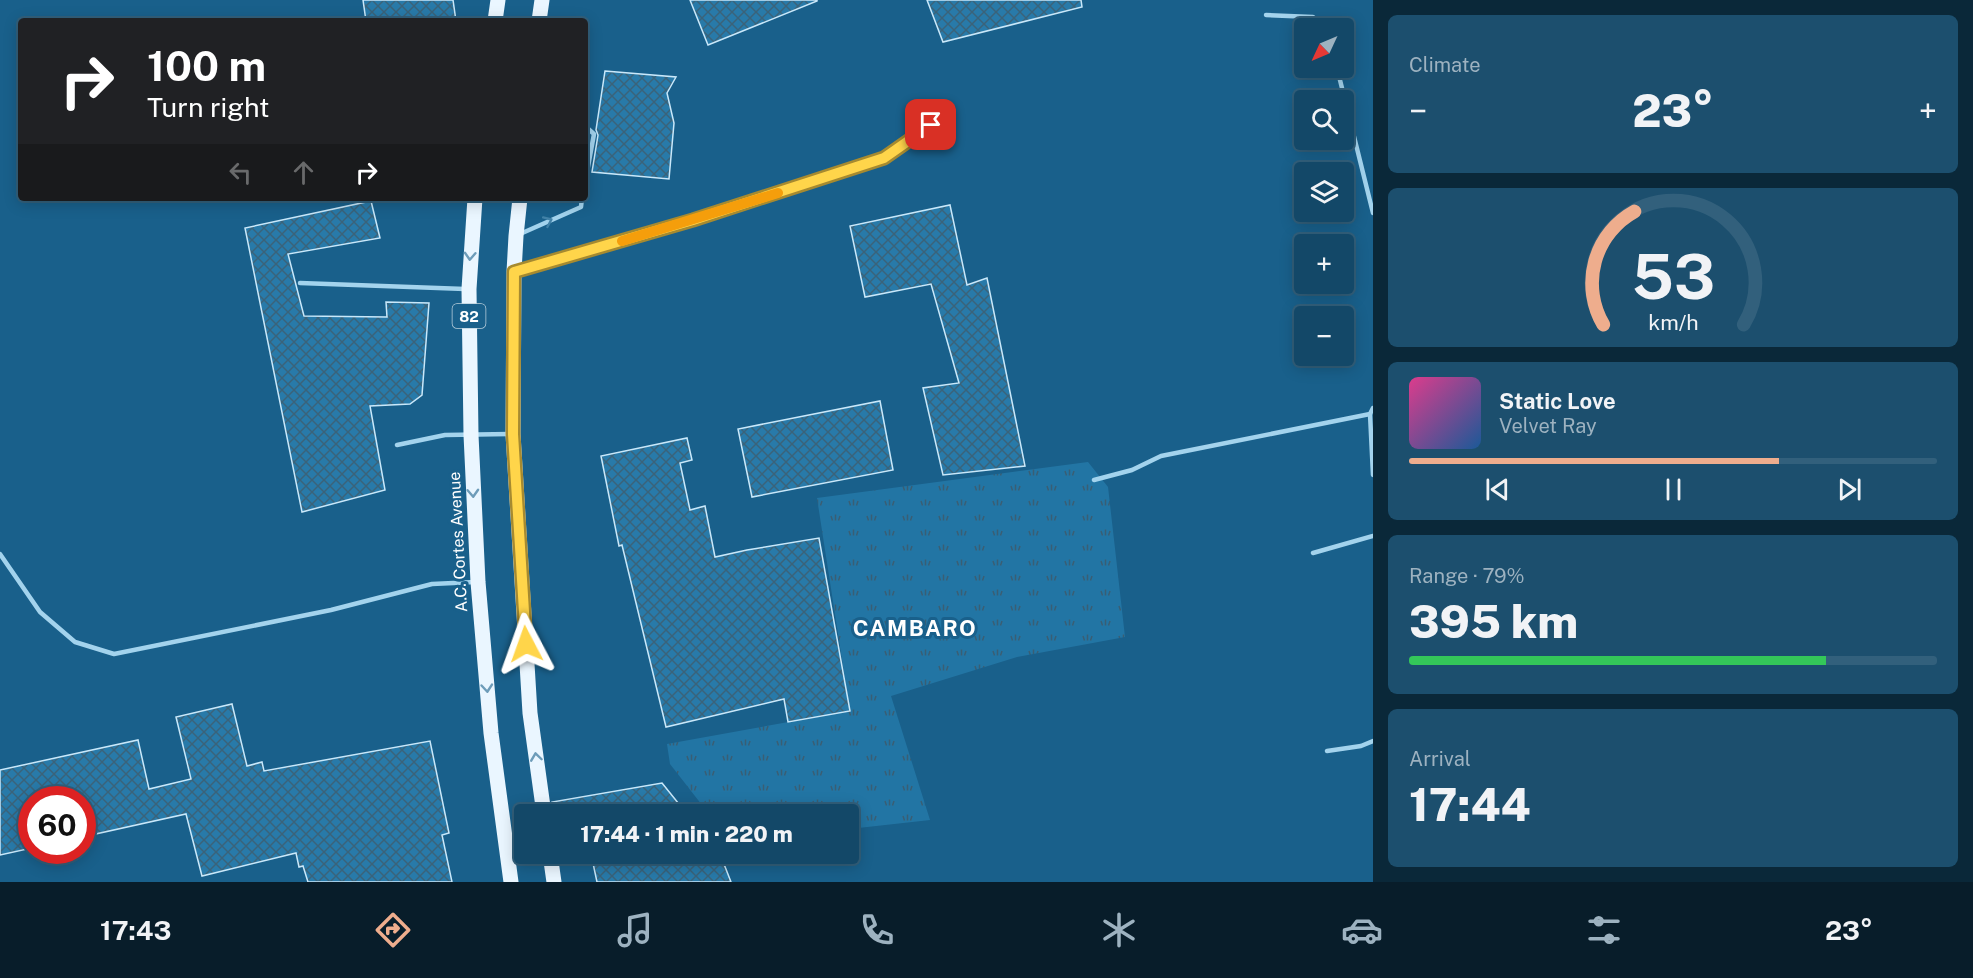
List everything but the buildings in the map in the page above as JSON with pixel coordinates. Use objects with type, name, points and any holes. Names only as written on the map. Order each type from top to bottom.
[{"type":"main road","points":[[495,18],[498,0]]},
{"type":"main road","points":[[539,18],[542,0]]},
{"type":"main road","name":"A.C. Cortes Avenue","points":[[475,201],[469,289],[471,435],[478,582],[491,733],[511,882]]},
{"type":"main road","points":[[520,201],[514,272],[513,434],[530,713],[543,804]]},
{"type":"main road","points":[[551,864],[554,882]]},
{"type":"lane","points":[[1266,15],[1314,18]]},
{"type":"lane","points":[[1339,78],[1373,213]]},
{"type":"lane","points":[[514,272],[693,220],[884,158],[946,114]]},
{"type":"lane","points":[[588,129],[594,134],[588,167]]},
{"type":"lane","points":[[516,236],[581,207],[582,201]]},
{"type":"lane","points":[[300,283],[469,289]]},
{"type":"lane","points":[[1373,408],[1370,414],[1373,475]]},
{"type":"lane","points":[[1094,480],[1132,470],[1161,456],[1370,414]]},
{"type":"lane","points":[[397,445],[445,435],[513,434]]},
{"type":"lane","points":[[1313,553],[1373,536]]},
{"type":"lane","points":[[0,554],[40,612],[75,642],[114,654],[331,610],[432,584],[478,582]]},
{"type":"lane","points":[[1327,751],[1361,746],[1373,741]]},
{"type":"green space","points":[[1088,462],[1108,487],[1125,637],[1017,657],[891,696],[930,820],[859,828],[859,804],[701,804],[670,764],[667,744],[850,711],[817,498]]},
{"type":"slow traffic","points":[[622,241],[778,193]]},
{"type":"district","name":"CAMBARO","points":[[915,628]]},
{"type":"route","points":[[526,644],[513,434],[514,272],[693,220],[884,158],[931,125]]}]
